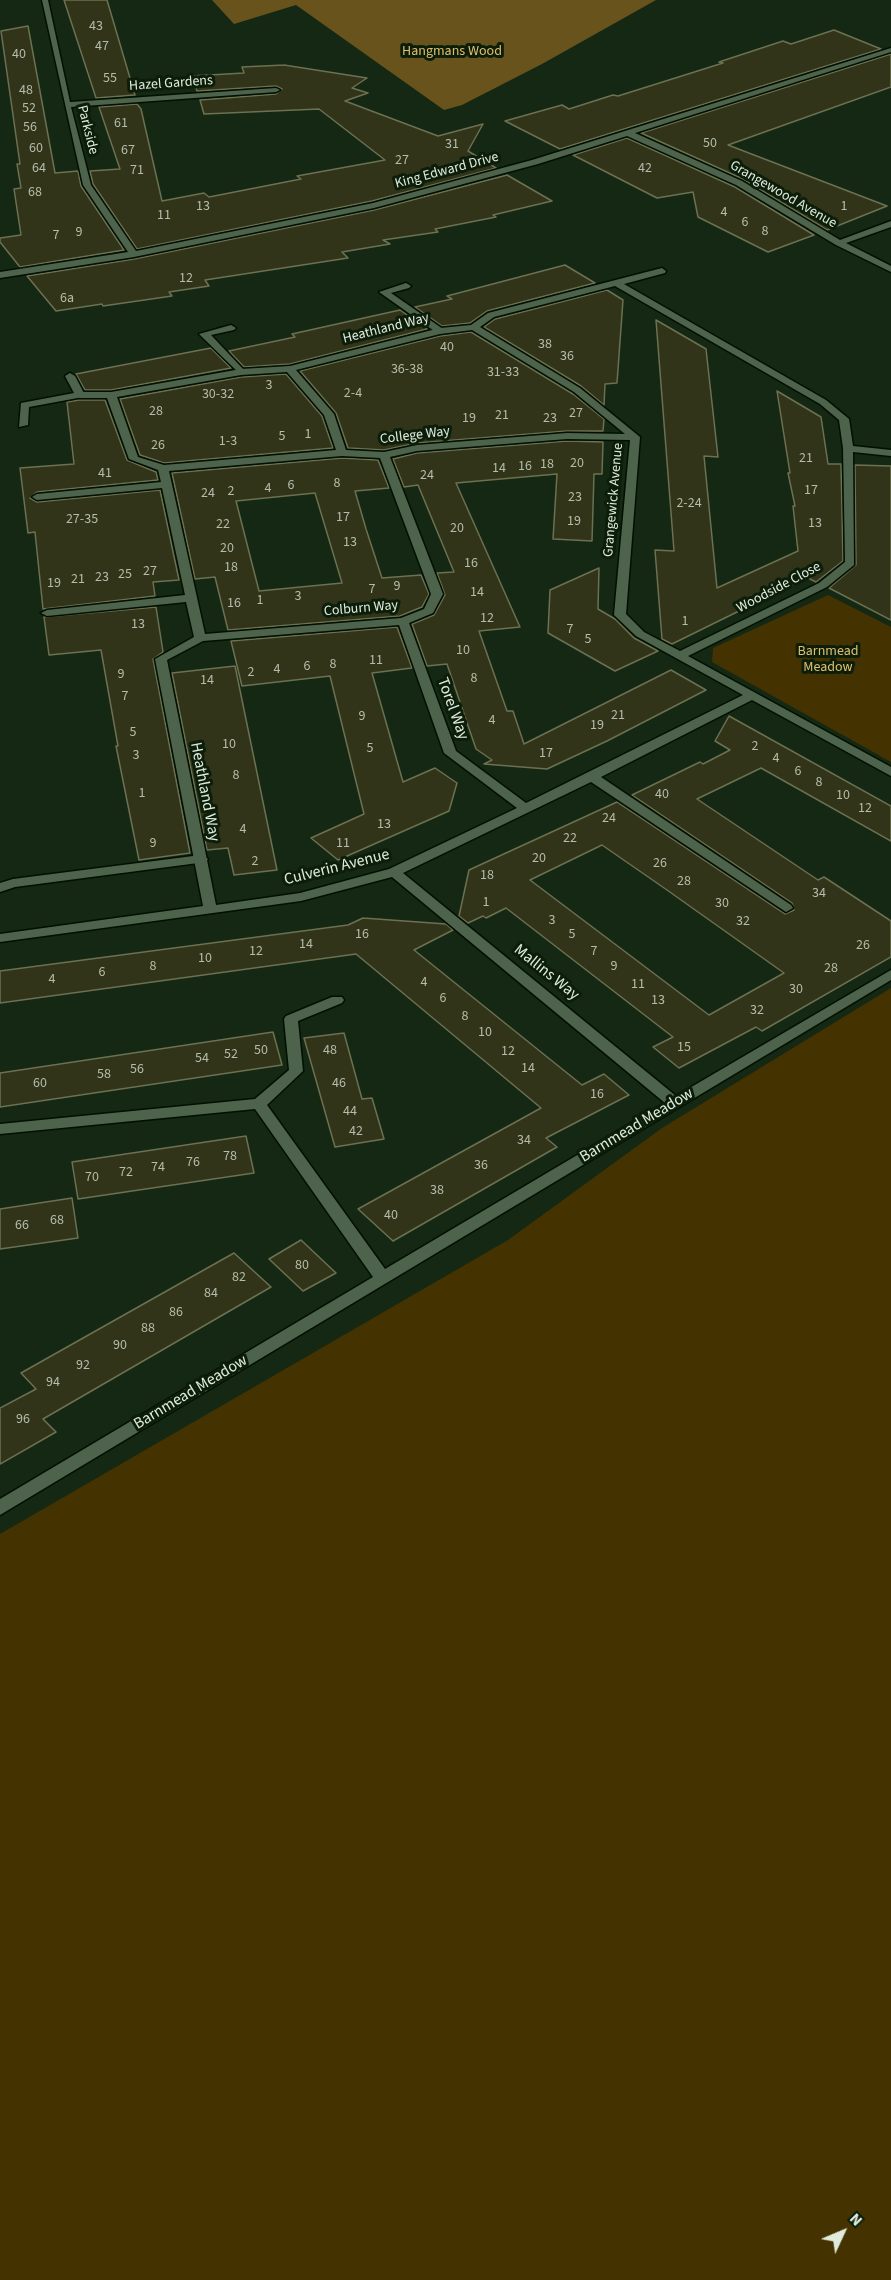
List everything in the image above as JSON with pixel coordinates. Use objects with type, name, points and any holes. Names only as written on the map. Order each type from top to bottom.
[{"type":"street","name":"Parkside","points":[[45,0],[87,185],[134,254]]},
{"type":"street","name":"King Edward Drive","points":[[0,275],[134,254],[374,205],[535,162],[891,50]]},
{"type":"street","name":"Hazel Gardens","points":[[67,105],[276,90]]},
{"type":"street","name":"Grangewood Avenue","points":[[628,133],[739,183],[839,243],[891,269]]},
{"type":"street","points":[[839,243],[891,224]]},
{"type":"street","name":"Heathland Way","points":[[23,425],[24,405],[80,395],[111,395],[241,372],[290,369],[440,331],[474,327],[491,315],[662,271]]},
{"type":"street","name":"Woodside Close","points":[[616,283],[823,402],[844,419],[848,448],[850,563],[823,585],[680,656]]},
{"type":"street","points":[[406,286],[384,292],[440,331]]},
{"type":"street","name":"Grangewick Avenue","points":[[474,327],[577,390],[635,437],[620,615],[640,634],[680,656]]},
{"type":"street","points":[[231,328],[204,334],[241,372]]},
{"type":"street","points":[[290,369],[329,414],[342,453]]},
{"type":"street","points":[[70,376],[80,395]]},
{"type":"street","points":[[111,395],[134,459],[163,468],[200,638]]},
{"type":"street","name":"College Way","points":[[163,468],[342,453],[384,455],[417,448],[567,436],[635,437]]},
{"type":"street","points":[[848,448],[891,453]]},
{"type":"street","name":"Colburn Way","points":[[200,638],[403,621],[429,611],[437,594],[384,455]]},
{"type":"street","points":[[37,497],[168,484]]},
{"type":"street","points":[[47,613],[190,598]]},
{"type":"street","name":"Torel Way","points":[[403,621],[450,753],[526,809]]},
{"type":"street","name":"Heathland Way","points":[[200,638],[161,659],[210,909]]},
{"type":"street","points":[[680,656],[891,772]]},
{"type":"street","name":"Culverin Avenue","points":[[0,938],[301,897],[394,872],[592,777],[752,696]]},
{"type":"street","points":[[592,777],[786,908]]},
{"type":"street","points":[[0,888],[13,884],[201,859]]},
{"type":"street","name":"Mallins Way","points":[[394,872],[675,1103]]},
{"type":"street","name":"Barnmead Meadow","points":[[0,1508],[891,974]]},
{"type":"street","points":[[0,1129],[259,1104],[296,1071],[291,1019],[337,1000]]},
{"type":"street","points":[[259,1104],[383,1278]]},
{"type":"green space","name":"Hangmans Wood","points":[[212,0],[656,0],[542,64],[462,105],[444,110],[296,5],[234,24]]},
{"type":"green space","name":"Barnmead Meadow","points":[[828,595],[891,627],[891,762],[712,662],[713,648]]},
{"type":"green space","points":[[891,988],[891,2280],[0,2280],[0,1534],[508,1240],[662,1128]]},
{"type":"building","points":[[64,0],[107,0],[135,95],[96,98]]},
{"type":"building","points":[[28,26],[55,173],[78,171],[81,186],[124,250],[20,267],[0,242],[0,238],[21,235],[14,189],[21,188],[17,164],[20,164],[1,31]]},
{"type":"building","points":[[834,30],[881,49],[560,149],[505,121],[562,105],[569,109],[613,95],[618,96],[723,63],[719,62],[783,41],[791,44]]},
{"type":"building","points":[[891,54],[891,87],[728,145],[887,206],[827,230],[743,179],[641,133]]},
{"type":"building","points":[[284,65],[367,78],[352,88],[368,93],[345,101],[438,136],[483,124],[468,151],[496,168],[372,201],[137,249],[93,184],[90,171],[120,169],[99,107],[137,104],[141,109],[162,201],[204,193],[209,197],[301,179],[297,176],[385,160],[319,109],[204,114],[200,100],[276,94],[282,89],[276,86],[197,91],[192,76],[244,73],[242,67]]},
{"type":"building","points":[[627,138],[735,187],[814,235],[768,252],[698,217],[693,192],[657,198],[573,155]]},
{"type":"building","points":[[507,175],[552,201],[493,215],[496,217],[435,229],[438,232],[383,240],[390,244],[342,252],[348,258],[205,280],[209,286],[169,292],[172,296],[103,306],[102,304],[56,311],[27,276],[134,259],[374,210]]},
{"type":"building","points":[[565,265],[595,283],[487,311],[470,323],[442,326],[415,307],[452,299],[447,296]]},
{"type":"building","points":[[607,290],[623,300],[617,383],[605,384],[604,405],[581,386],[484,327],[495,319]]},
{"type":"building","points":[[400,310],[427,329],[290,364],[244,367],[229,351],[295,337],[292,334]]},
{"type":"building","points":[[656,320],[706,349],[718,457],[704,456],[717,588],[798,551],[793,506],[795,506],[788,473],[790,473],[777,391],[821,417],[828,464],[841,464],[843,561],[816,582],[798,573],[802,580],[672,644],[662,639],[655,550],[674,551]]},
{"type":"building","points":[[471,332],[573,394],[604,419],[603,431],[567,431],[417,443],[384,450],[348,448],[336,413],[300,371],[440,336]]},
{"type":"building","points":[[211,348],[231,368],[111,390],[85,390],[76,374]]},
{"type":"building","points":[[286,374],[322,416],[333,448],[164,463],[140,455],[120,399],[241,377]]},
{"type":"building","points":[[105,400],[127,460],[156,472],[158,480],[37,492],[30,498],[37,502],[160,490],[179,580],[153,582],[155,596],[43,609],[35,532],[28,533],[20,468],[74,464],[67,402]]},
{"type":"building","points":[[567,441],[603,442],[602,474],[594,474],[592,541],[553,539],[557,474],[456,483],[520,627],[479,631],[507,711],[513,711],[524,744],[671,670],[706,690],[547,769],[484,764],[492,760],[476,749],[447,664],[427,666],[412,624],[434,615],[445,595],[437,573],[454,572],[418,485],[404,487],[393,459],[417,453]]},
{"type":"building","points":[[342,458],[378,460],[389,488],[355,491],[382,578],[421,575],[429,594],[422,607],[400,616],[228,630],[215,577],[195,579],[172,473]],"holes":[[[315,493],[342,583],[259,591],[236,501]]]},
{"type":"building","points":[[855,465],[891,466],[891,620],[829,588],[856,565]]},
{"type":"building","points":[[599,568],[598,609],[615,619],[634,638],[658,651],[615,671],[548,633],[550,590]]},
{"type":"building","points":[[156,607],[163,652],[153,659],[190,853],[139,860],[116,746],[118,746],[101,650],[49,655],[44,617]]},
{"type":"building","points":[[397,627],[412,668],[372,673],[403,782],[435,768],[457,783],[449,811],[338,860],[311,838],[364,814],[330,676],[242,686],[231,641]]},
{"type":"building","points":[[235,666],[277,870],[234,875],[228,848],[207,850],[172,673]]},
{"type":"building","points":[[729,716],[891,806],[891,841],[761,768],[697,799],[818,880],[824,877],[891,921],[891,957],[762,1031],[756,1027],[679,1068],[653,1047],[673,1037],[506,908],[486,918],[483,916],[468,923],[459,916],[469,870],[617,802],[785,914],[794,910],[792,903],[632,795],[730,750],[715,741]],"holes":[[[602,845],[784,973],[709,1015],[530,880]]]},
{"type":"building","points":[[363,918],[446,924],[453,930],[414,950],[582,1085],[604,1074],[629,1095],[546,1138],[557,1147],[393,1241],[358,1209],[541,1108],[356,954],[0,1003],[0,971],[348,925]]},
{"type":"building","points":[[273,1032],[282,1065],[0,1107],[0,1073]]},
{"type":"building","points":[[344,1033],[362,1099],[372,1098],[384,1139],[335,1147],[304,1038]]},
{"type":"building","points":[[246,1136],[254,1173],[78,1199],[72,1162]]},
{"type":"building","points":[[72,1198],[78,1238],[0,1249],[0,1209]]},
{"type":"building","points":[[301,1240],[336,1273],[303,1291],[269,1259]]},
{"type":"building","points":[[234,1253],[271,1287],[43,1419],[56,1432],[0,1464],[0,1408],[36,1389],[21,1373]]}]
